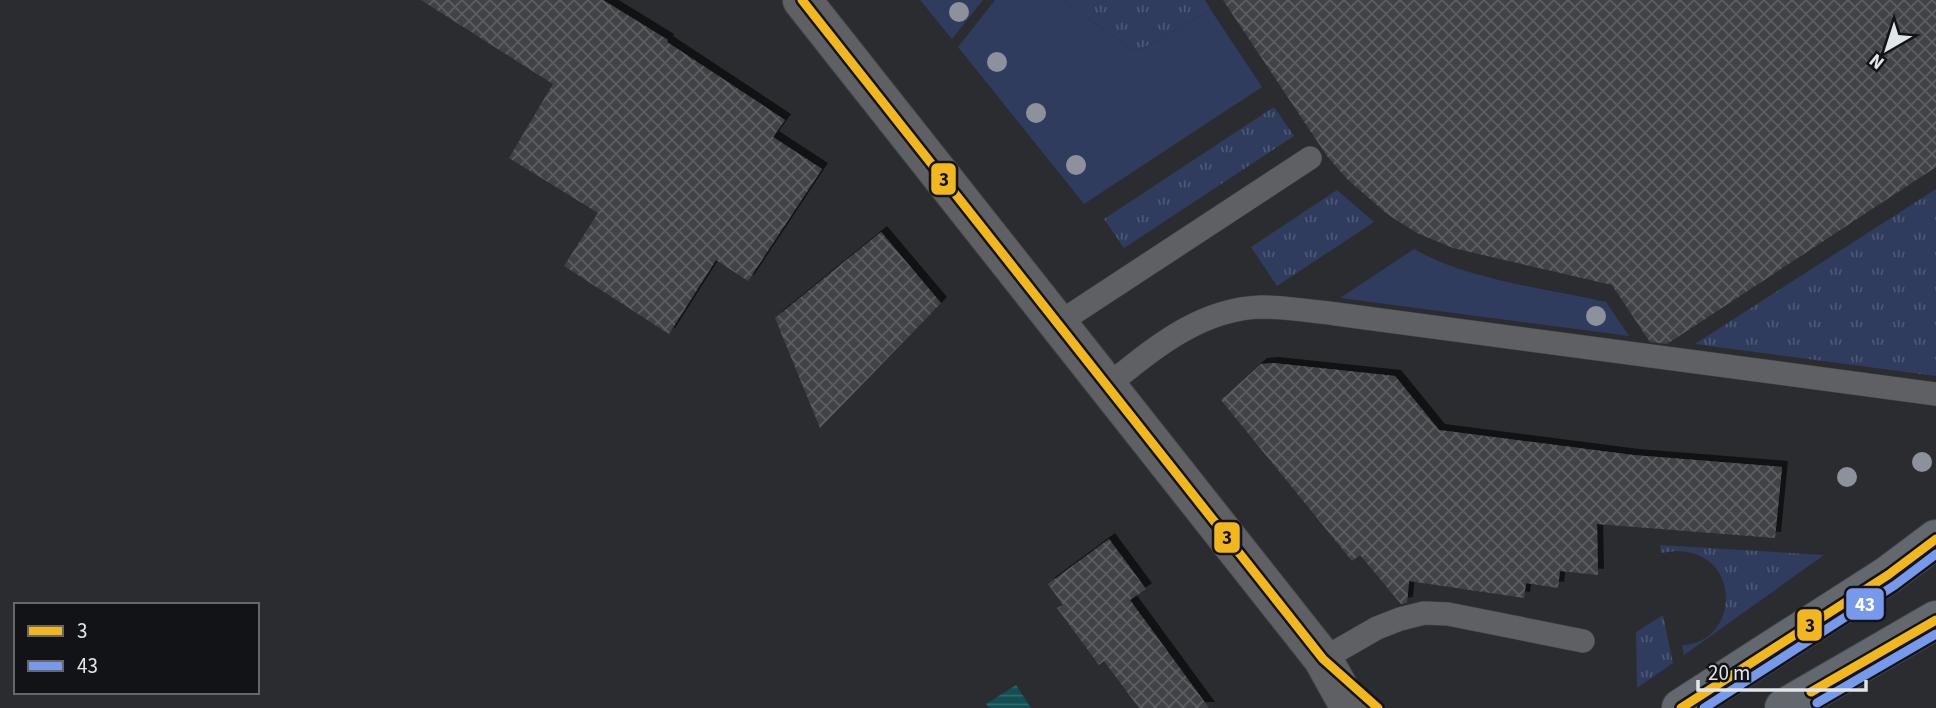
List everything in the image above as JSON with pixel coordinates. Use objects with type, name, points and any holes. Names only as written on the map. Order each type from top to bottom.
[{"type":"main road","points":[[1681,708],[1888,575],[1936,539]]},
{"type":"main road","points":[[1784,708],[1936,620]]},
{"type":"street","points":[[802,0],[1322,659],[1350,708]]},
{"type":"street","points":[[1322,659],[1339,708]]},
{"type":"street","points":[[1322,659],[1378,708]]},
{"type":"lane","points":[[1057,324],[1310,158]]},
{"type":"lane","points":[[1107,386],[1148,353],[1190,326],[1213,316],[1261,307],[1936,394]]},
{"type":"lane","points":[[1322,659],[1377,628],[1424,612],[1448,614],[1583,640]]},
{"type":"green space","points":[[920,0],[983,0],[952,39]]},
{"type":"green space","points":[[995,0],[1062,0],[1136,52],[1211,10],[1262,87],[1084,204],[958,47]]},
{"type":"green space","points":[[1062,0],[1205,0],[1211,10],[1136,52]]},
{"type":"green space","points":[[1274,107],[1294,136],[1124,248],[1104,219]]},
{"type":"green space","points":[[1936,189],[1936,376],[1695,344]]},
{"type":"green space","points":[[1337,190],[1374,222],[1277,286],[1251,247]]},
{"type":"green space","points":[[1414,249],[1435,260],[1482,276],[1606,302],[1629,336],[1340,298]]},
{"type":"green space","points":[[1660,545],[1824,555],[1684,655],[1682,645],[1703,640],[1717,627],[1724,611],[1726,592],[1720,574],[1707,560],[1688,552],[1661,553]]},
{"type":"green space","points":[[1663,615],[1673,663],[1637,688],[1636,632]]},
{"type":"shaded area","points":[[1016,685],[1031,708],[989,708],[986,704]]},
{"type":"building","points":[[421,0],[603,0],[668,40],[667,42],[785,120],[773,137],[822,169],[748,281],[716,260],[669,334],[564,266],[598,213],[509,158],[553,84]]},
{"type":"building","points":[[1223,0],[1936,0],[1936,167],[1667,344],[1650,342],[1612,285],[1453,248],[1417,233],[1387,214],[1347,179],[1327,156]]},
{"type":"building","points":[[881,232],[941,303],[820,428],[775,318]]},
{"type":"building","points":[[1261,364],[1395,376],[1439,430],[1633,455],[1782,467],[1775,538],[1597,524],[1598,575],[1560,571],[1558,588],[1526,583],[1524,598],[1409,581],[1407,603],[1401,604],[1360,555],[1352,561],[1221,400]]},
{"type":"building","points":[[1109,539],[1146,589],[1130,600],[1209,708],[1139,708],[1104,661],[1099,665],[1057,608],[1063,605],[1048,584]]},
{"type":"transit line","name":"3","points":[[802,0],[1323,659],[1378,708]]},
{"type":"transit line","name":"3","points":[[1681,708],[1888,575],[1936,539]]},
{"type":"transit line","name":"43","points":[[1704,708],[1895,585],[1936,554]]},
{"type":"transit line","name":"3","points":[[1811,692],[1936,620]]},
{"type":"transit line","name":"43","points":[[1817,703],[1936,634]]}]
